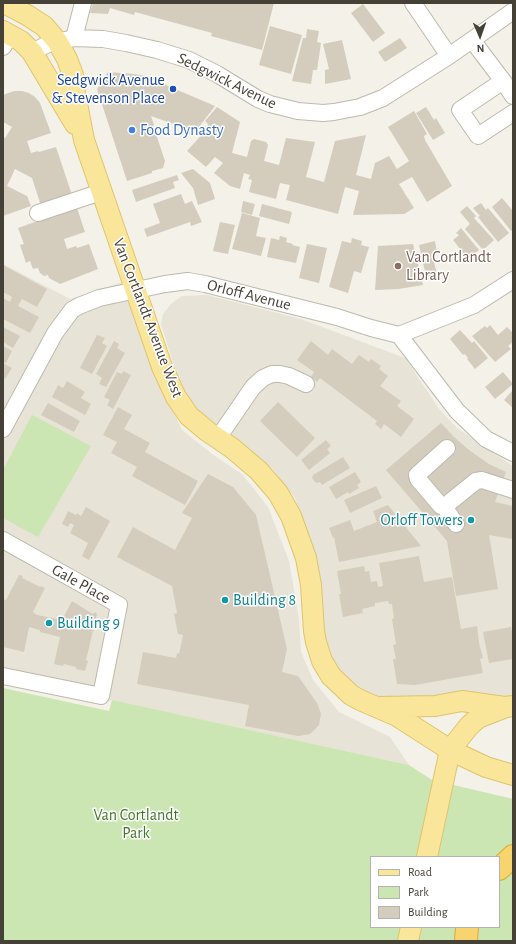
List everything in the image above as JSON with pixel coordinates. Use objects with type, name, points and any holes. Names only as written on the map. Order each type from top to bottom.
[{"type":"highway","points":[[500,868],[513,856]]},
{"type":"highway","points":[[466,941],[467,928]]},
{"type":"main road","points":[[4,3],[66,39]]},
{"type":"main road","points":[[5,37],[21,41],[32,52]]},
{"type":"main road","name":"Van Cortlandt Avenue West","points":[[66,39],[68,59],[73,75],[84,140],[162,367],[176,397],[189,416],[246,459],[269,482],[285,504],[296,528],[306,558],[311,585],[314,631],[322,661],[331,676],[343,688],[360,700],[397,716],[450,750],[486,767],[513,775]]},
{"type":"main road","name":"Van Cortlandt Avenue West","points":[[32,52],[57,91],[84,140]]},
{"type":"main road","points":[[377,707],[435,706],[462,701],[510,707]]},
{"type":"main road","points":[[427,856],[450,750],[469,726],[478,718],[510,707]]},
{"type":"main road","points":[[408,941],[411,928]]},
{"type":"street","points":[[66,39],[83,3]]},
{"type":"street","points":[[413,3],[449,56]]},
{"type":"street","name":"Sedgwick Avenue","points":[[32,52],[66,39],[120,42],[172,54],[203,66],[258,98],[282,108],[310,113],[334,112],[354,109],[383,98],[449,56],[513,11]]},
{"type":"street","points":[[472,40],[513,96]]},
{"type":"street","points":[[503,82],[460,110],[478,136],[513,113]]},
{"type":"street","points":[[38,213],[101,192]]},
{"type":"street","points":[[513,280],[474,305],[399,335],[457,411],[486,439],[513,453]]},
{"type":"street","name":"Orloff Avenue","points":[[3,429],[55,333],[66,316],[79,306],[89,302],[136,290],[174,282],[188,281],[328,315],[399,335]]},
{"type":"street","points":[[218,438],[254,387],[263,378],[272,374],[280,374],[289,376],[306,384]]},
{"type":"street","points":[[445,506],[441,506],[418,480],[417,475],[447,448]]},
{"type":"street","points":[[445,506],[476,481],[482,480],[513,490]]},
{"type":"street","points":[[445,506],[456,524]]},
{"type":"street","name":"Gale Place","points":[[3,540],[119,605],[101,696],[3,676]]},
{"type":"shaded area","points":[[3,264],[70,299],[126,281],[146,350],[182,430],[216,457],[242,474],[268,507],[289,561],[299,619],[301,652],[313,680],[339,712],[390,737],[409,765],[3,677]]},
{"type":"shaded area","points":[[207,295],[301,319],[405,358],[440,410],[457,428],[513,466],[513,698],[372,698],[347,684],[333,667],[323,638],[307,531],[295,498],[272,468],[213,426],[189,399],[175,369],[161,324],[163,314],[172,303],[182,296]]},
{"type":"green space","points":[[32,415],[91,446],[38,537],[3,518],[3,470]]},
{"type":"green space","name":"Van Cortlandt Park","points":[[3,688],[109,711],[112,700],[409,765],[432,780],[513,799],[513,941],[3,941]]},
{"type":"building","points":[[93,3],[274,3],[262,50],[211,36],[212,33],[135,12],[134,15],[110,8],[108,14],[90,13]]},
{"type":"building","points":[[363,4],[385,33],[373,42],[351,13]]},
{"type":"building","points":[[270,26],[302,35],[291,74],[259,65]]},
{"type":"building","points":[[307,29],[319,31],[317,42],[321,43],[317,70],[313,70],[311,84],[292,81],[303,38],[306,38]]},
{"type":"building","points":[[400,38],[407,48],[385,62],[378,52]]},
{"type":"building","points":[[342,40],[351,79],[325,84],[325,70],[329,69],[323,44]]},
{"type":"building","name":"Food Dynasty","points":[[108,72],[155,77],[154,80],[215,106],[192,136],[179,126],[151,116],[165,161],[163,168],[127,181],[97,89]]},
{"type":"building","points":[[14,91],[29,93],[40,103],[51,133],[27,141],[31,153],[56,147],[72,195],[41,206],[32,178],[15,169],[7,186],[27,196],[31,206],[3,216],[3,137],[5,138],[12,127],[3,122],[3,95]]},
{"type":"building","points":[[217,107],[240,122],[232,153],[247,157],[251,141],[254,139],[266,142],[268,145],[264,161],[279,165],[286,138],[315,142],[306,177],[324,182],[335,141],[366,135],[356,175],[371,179],[375,163],[389,156],[397,169],[409,161],[388,127],[414,111],[427,134],[424,136],[425,140],[452,186],[427,202],[412,177],[399,184],[414,208],[404,214],[353,215],[359,191],[345,187],[338,214],[286,200],[290,185],[280,183],[276,199],[249,192],[252,180],[248,179],[250,175],[244,173],[240,189],[230,186],[214,173],[223,163],[215,157],[206,167],[187,151],[207,129],[208,124],[205,121]]},
{"type":"building","points":[[426,107],[434,120],[436,118],[445,133],[433,140],[416,113]]},
{"type":"building","points":[[193,169],[210,183],[215,199],[198,205],[193,188],[181,173]]},
{"type":"building","points":[[177,175],[179,180],[173,182],[175,188],[136,202],[132,190]]},
{"type":"building","points":[[181,194],[185,204],[192,201],[202,222],[191,226],[190,222],[147,237],[144,229],[160,223],[153,204]]},
{"type":"building","points":[[502,198],[513,211],[513,230],[511,231],[492,207]]},
{"type":"building","points":[[243,201],[255,204],[252,215],[241,212]]},
{"type":"building","points":[[75,202],[85,232],[64,239],[67,249],[76,246],[77,248],[89,244],[98,269],[60,284],[49,278],[48,275],[44,276],[40,273],[38,268],[33,269],[30,261],[26,263],[20,245],[24,244],[18,228],[46,218]]},
{"type":"building","points":[[481,203],[486,210],[488,208],[509,233],[498,242],[478,217],[480,216],[473,208]]},
{"type":"building","points":[[262,204],[292,212],[289,224],[259,216]]},
{"type":"building","points":[[467,206],[476,216],[474,218],[494,240],[483,250],[465,229],[470,224],[460,212]]},
{"type":"building","points":[[242,213],[260,218],[256,236],[266,238],[261,256],[232,249]]},
{"type":"building","points":[[220,222],[235,225],[228,254],[213,251]]},
{"type":"building","points":[[461,228],[479,250],[468,259],[453,240],[459,235],[456,233]]},
{"type":"building","points":[[280,236],[287,238],[286,242],[300,247],[296,263],[267,257],[271,238],[279,240]]},
{"type":"building","points":[[352,238],[362,241],[361,245],[369,247],[361,273],[354,271],[348,293],[329,287],[342,241],[351,243]]},
{"type":"building","points":[[435,241],[437,252],[434,253],[435,258],[433,259],[438,277],[427,280],[419,245]]},
{"type":"building","points":[[307,244],[327,248],[319,283],[299,278]]},
{"type":"building","name":"Van Cortlandt Library","points":[[413,244],[423,285],[399,289],[375,290],[378,246]]},
{"type":"building","points":[[3,265],[47,289],[37,307],[22,299],[18,306],[39,317],[30,333],[3,319],[3,298],[10,302],[12,297],[3,292]]},
{"type":"building","points":[[490,325],[498,335],[507,327],[513,333],[513,342],[508,346],[511,349],[495,362],[472,336],[485,326],[487,328]]},
{"type":"building","points":[[3,327],[20,336],[13,348],[3,342]]},
{"type":"building","points":[[460,330],[472,343],[474,341],[488,358],[475,369],[465,354],[463,355],[450,339]]},
{"type":"building","points":[[97,335],[105,338],[102,343],[107,346],[92,374],[80,368]]},
{"type":"building","points":[[114,341],[119,344],[117,348],[125,353],[106,387],[99,384],[102,378],[96,374]]},
{"type":"building","points":[[311,341],[328,355],[332,349],[352,364],[359,355],[369,362],[371,359],[381,366],[379,369],[388,376],[380,386],[401,401],[397,406],[414,419],[401,437],[384,424],[381,429],[375,424],[377,421],[320,378],[317,382],[311,377],[314,372],[297,360]]},
{"type":"building","points":[[3,346],[12,351],[6,363],[3,361]]},
{"type":"building","points":[[3,363],[12,368],[5,379],[3,377]]},
{"type":"building","points":[[123,371],[131,375],[113,409],[107,405],[110,400],[104,397],[117,372],[122,374]]},
{"type":"building","points":[[503,372],[513,384],[495,399],[485,387]]},
{"type":"building","points":[[67,381],[85,392],[81,398],[91,404],[85,415],[52,397],[58,385],[63,388]]},
{"type":"building","points":[[513,390],[513,408],[504,400]]},
{"type":"building","points":[[278,402],[315,438],[297,457],[260,421]]},
{"type":"building","points":[[48,403],[80,421],[74,432],[41,415]]},
{"type":"building","points":[[118,407],[132,415],[124,429],[150,443],[145,452],[198,481],[185,505],[132,476],[137,467],[111,453],[117,442],[103,435]]},
{"type":"building","name":"Orloff Towers","points":[[441,423],[469,450],[489,464],[506,472],[495,502],[513,506],[513,539],[489,535],[498,589],[456,596],[447,541],[386,470]]},
{"type":"building","points":[[326,440],[331,446],[327,449],[330,453],[309,470],[301,460]]},
{"type":"building","points":[[343,457],[350,468],[322,485],[320,482],[316,483],[312,478],[313,475]]},
{"type":"building","points":[[355,472],[361,482],[357,485],[359,488],[336,499],[329,487]]},
{"type":"building","name":"Building 8","points":[[208,474],[233,487],[256,515],[287,649],[282,672],[298,676],[317,703],[321,714],[319,725],[310,734],[298,736],[245,726],[249,705],[137,684],[143,652],[176,658],[177,653],[179,654],[183,635],[178,634],[174,614],[177,613],[172,586],[117,557],[133,527],[175,550],[192,518],[182,513]]},
{"type":"building","points":[[376,486],[382,498],[350,513],[344,500]]},
{"type":"building","points":[[388,505],[421,546],[339,562],[334,537],[333,538],[329,528],[350,520],[354,531],[377,522],[373,511]]},
{"type":"building","points":[[86,507],[110,521],[89,560],[82,556],[88,543],[70,533],[74,525],[70,523],[68,527],[62,524],[68,511],[76,515],[77,513],[81,516]]},
{"type":"building","points":[[419,556],[424,582],[452,577],[461,629],[477,626],[483,658],[480,659],[483,673],[415,685],[397,684],[393,659],[396,659],[393,645],[396,644],[392,619],[394,618],[392,604],[389,604],[388,601],[375,603],[375,606],[362,609],[363,613],[343,617],[337,571],[364,566],[365,572],[369,571],[371,582],[377,581],[378,587],[383,586],[379,563]]},
{"type":"building","name":"Building 9","points":[[19,575],[40,587],[45,588],[33,612],[37,615],[57,619],[63,618],[72,601],[93,614],[95,612],[97,614],[86,660],[88,661],[85,671],[64,664],[63,666],[54,664],[60,637],[40,632],[40,630],[29,627],[24,652],[3,647],[3,599],[6,600]]},
{"type":"building","points":[[511,627],[513,636],[513,659],[489,663],[483,632]]},
{"type":"place","name":"Sedgwick Avenue & Stevenson Place","points":[[173,89]]},
{"type":"place","name":"Food Dynasty","points":[[132,130]]},
{"type":"place","name":"Van Cortlandt Library","points":[[398,266]]},
{"type":"place","name":"Orloff Towers","points":[[471,520]]},
{"type":"place","name":"Building 8","points":[[225,600]]},
{"type":"place","name":"Building 9","points":[[49,623]]}]
